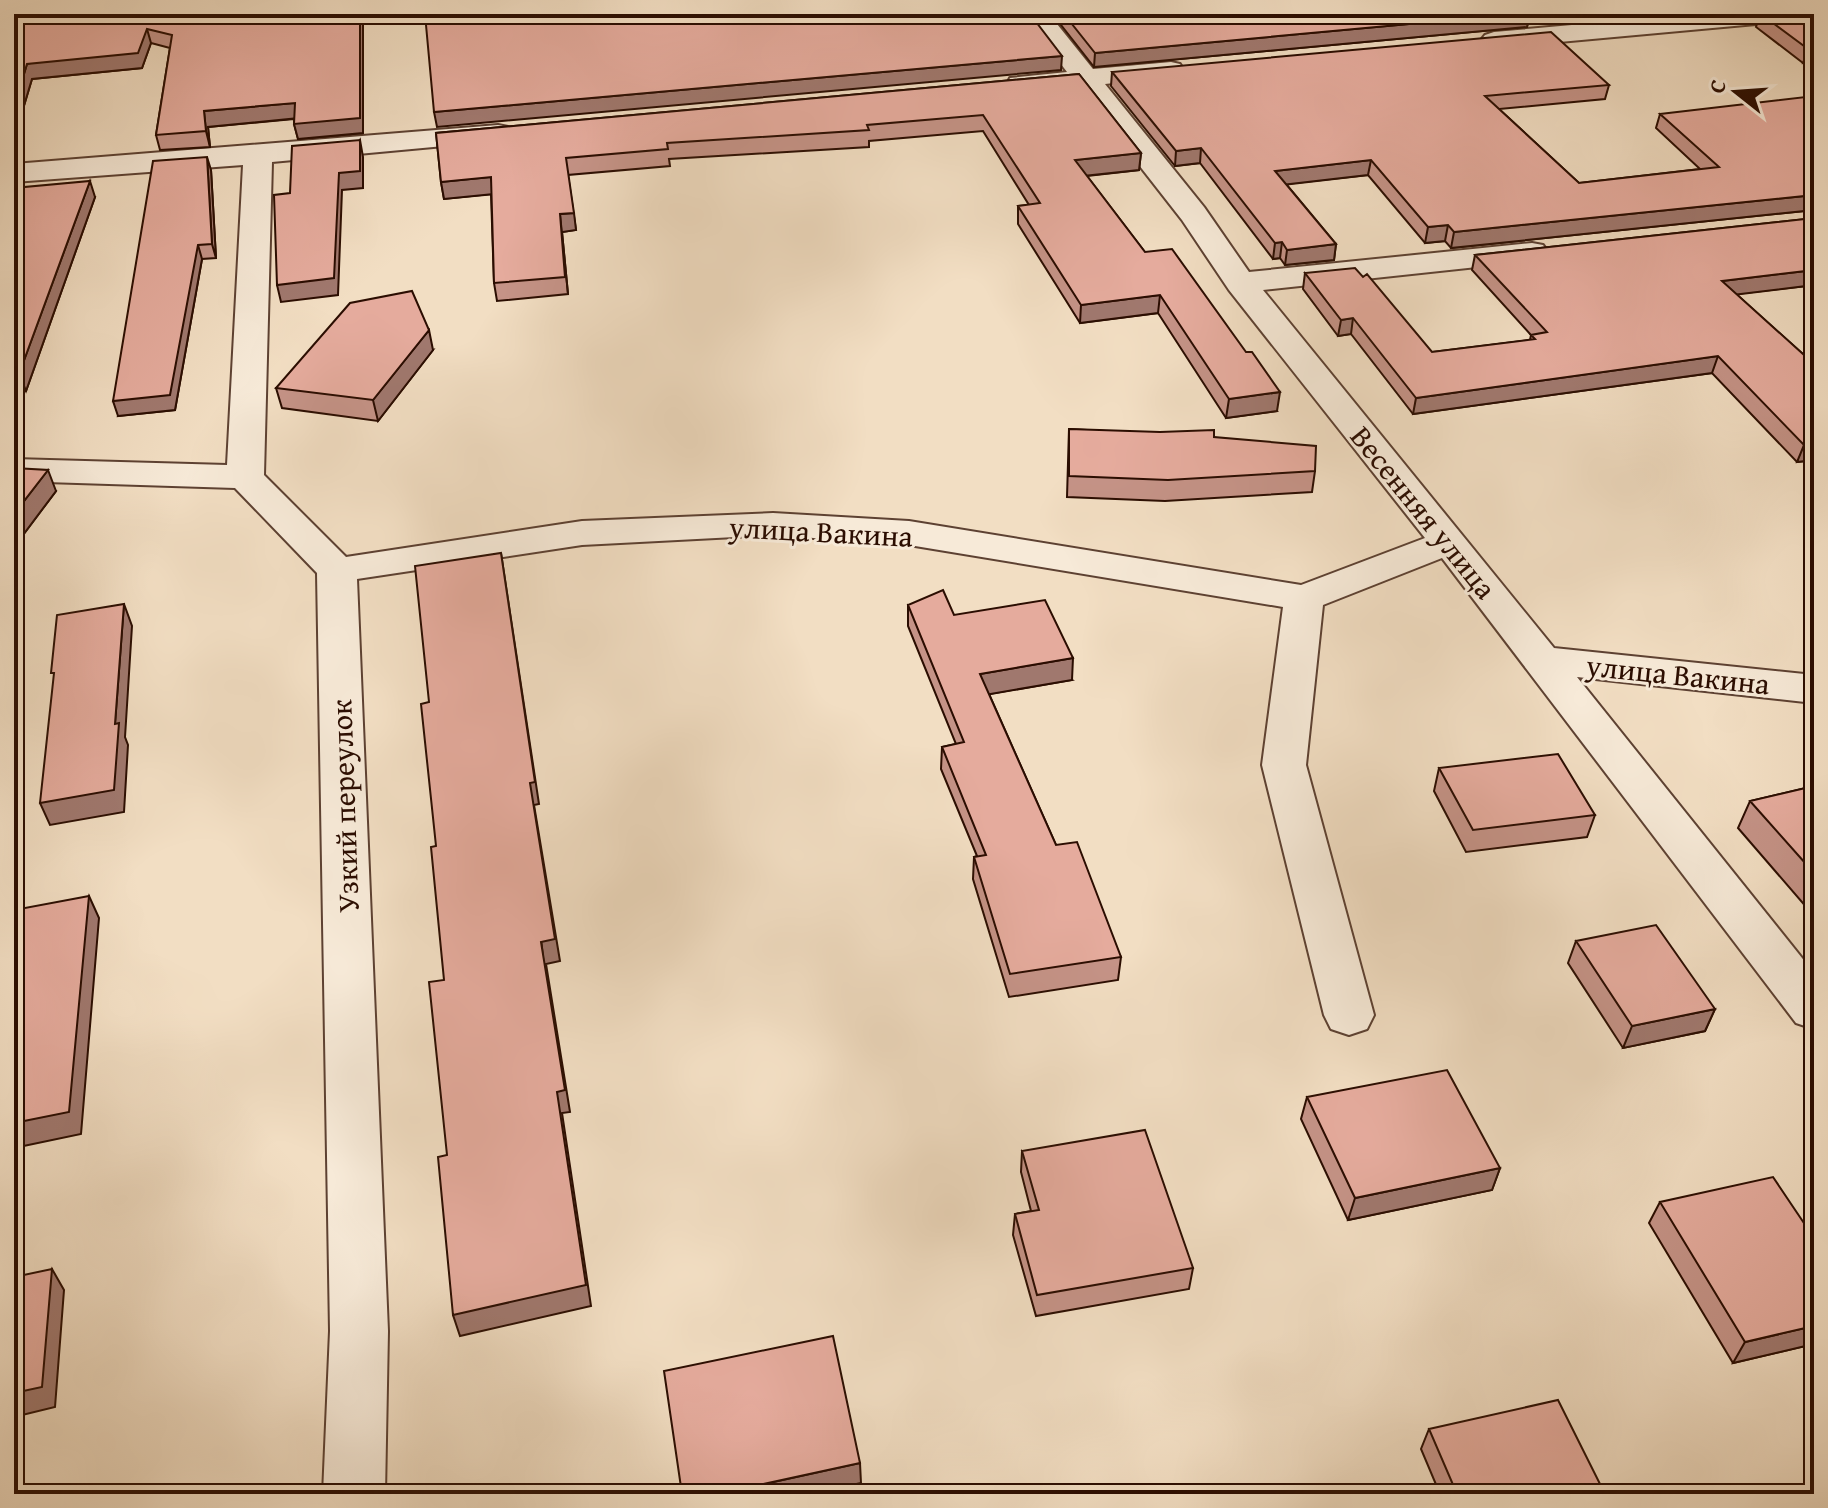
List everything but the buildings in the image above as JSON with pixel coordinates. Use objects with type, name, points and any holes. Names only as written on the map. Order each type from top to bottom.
[{"type":"street","name":"Весенняя улица","points":[[1036,14],[1083,78],[1216,243],[1240,283],[1449,542],[1814,1009]]},
{"type":"street","points":[[1462,43],[1778,14]]},
{"type":"street","points":[[988,87],[1193,68]]},
{"type":"street","points":[[14,173],[258,155],[527,130]]},
{"type":"street","points":[[245,477],[258,155]]},
{"type":"street","points":[[1240,283],[1566,248]]},
{"type":"street","points":[[14,470],[245,477],[337,570]]},
{"type":"street","name":"улица Вакина","points":[[337,570],[582,533],[773,524],[909,533],[1304,598]]},
{"type":"street","points":[[1349,1015],[1284,765],[1304,598],[1449,542]]},
{"type":"street","name":"Узкий переулок","points":[[337,570],[359,1331],[354,1494]]},
{"type":"street","name":"улица Вакина","points":[[1542,660],[1814,689]]}]
